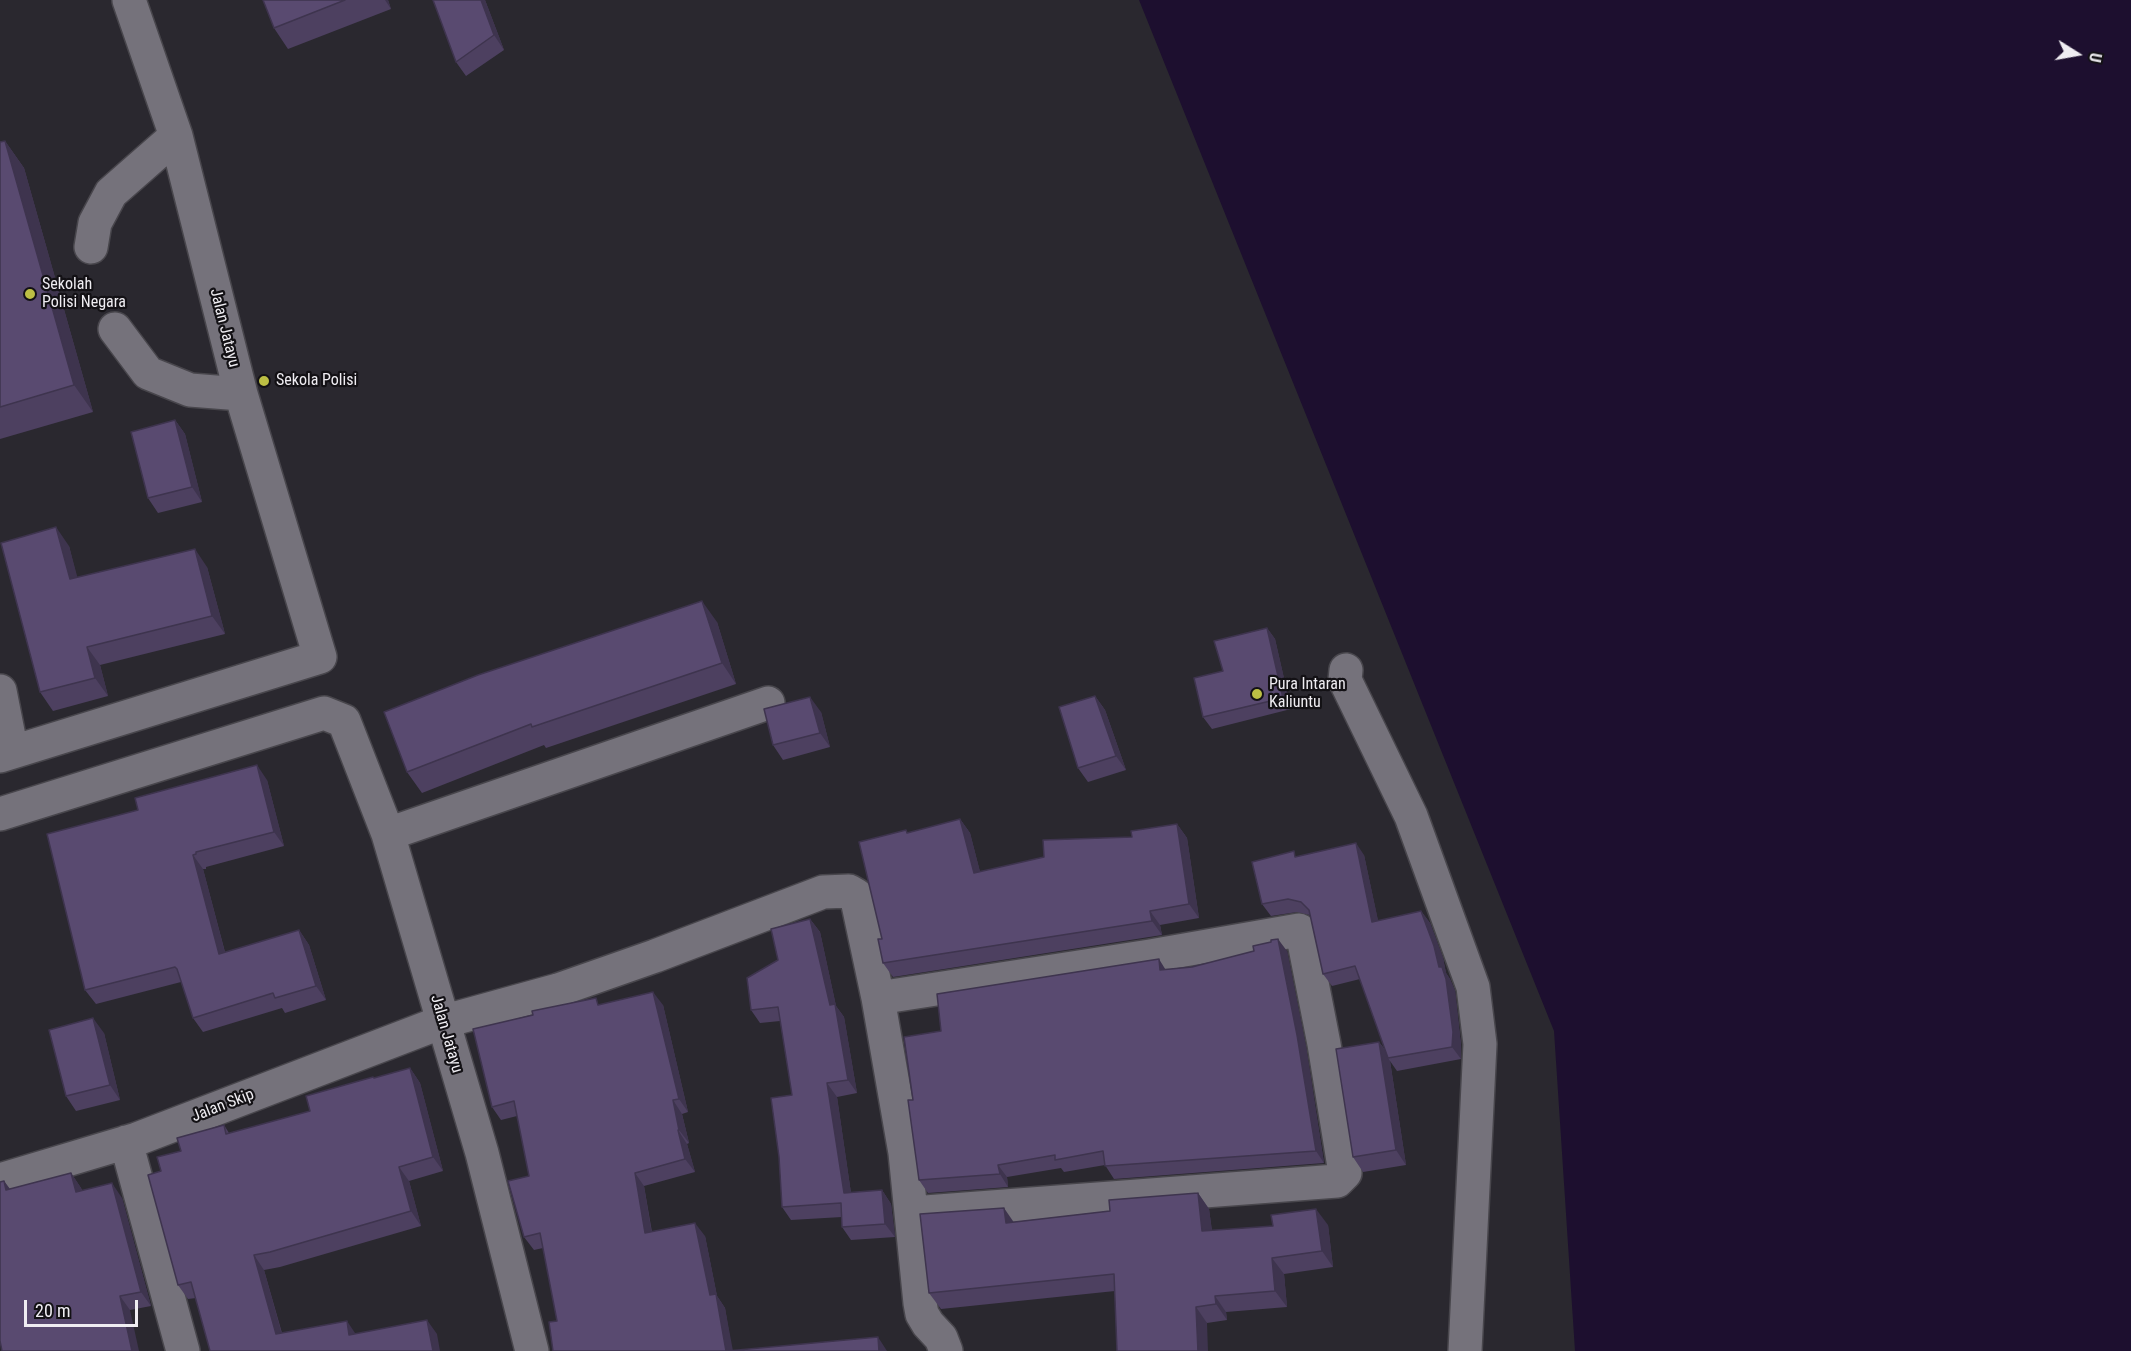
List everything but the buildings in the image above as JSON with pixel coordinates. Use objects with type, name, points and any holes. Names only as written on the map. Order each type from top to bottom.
[{"type":"street","name":"Jalan Jatayu","points":[[6,754],[320,657],[240,394],[176,136],[129,0]]},
{"type":"street","points":[[91,247],[95,223],[111,193],[176,136]]},
{"type":"street","points":[[115,329],[148,373],[190,390],[240,394]]},
{"type":"street","points":[[1346,670],[1345,680],[1411,816],[1473,987],[1480,1044],[1465,1351]]},
{"type":"street","points":[[0,691],[6,754]]},
{"type":"street","points":[[388,834],[768,703]]},
{"type":"street","name":"Jalan Jatayu","points":[[0,814],[324,713],[344,721],[388,834],[482,1153],[532,1351]]},
{"type":"street","name":"Jalan Skip","points":[[0,1180],[126,1142],[442,1022],[558,990],[656,956],[823,892],[849,891],[856,896],[878,998]]},
{"type":"street","points":[[912,1213],[1337,1181],[1345,1173],[1324,1044],[1302,932],[1299,930],[1150,956],[878,998],[905,1153],[922,1314],[940,1338],[946,1351]]},
{"type":"street","points":[[126,1142],[183,1351]]},
{"type":"shaded area","points":[[1139,0],[2131,0],[2131,1351],[1575,1351],[1554,1031]]},
{"type":"place","name":"Sekolah Polisi Negara","points":[[30,294]]},
{"type":"place","name":"Sekola Polisi","points":[[264,381]]},
{"type":"place","name":"Pura Intaran Kaliuntu","points":[[1257,694]]}]
